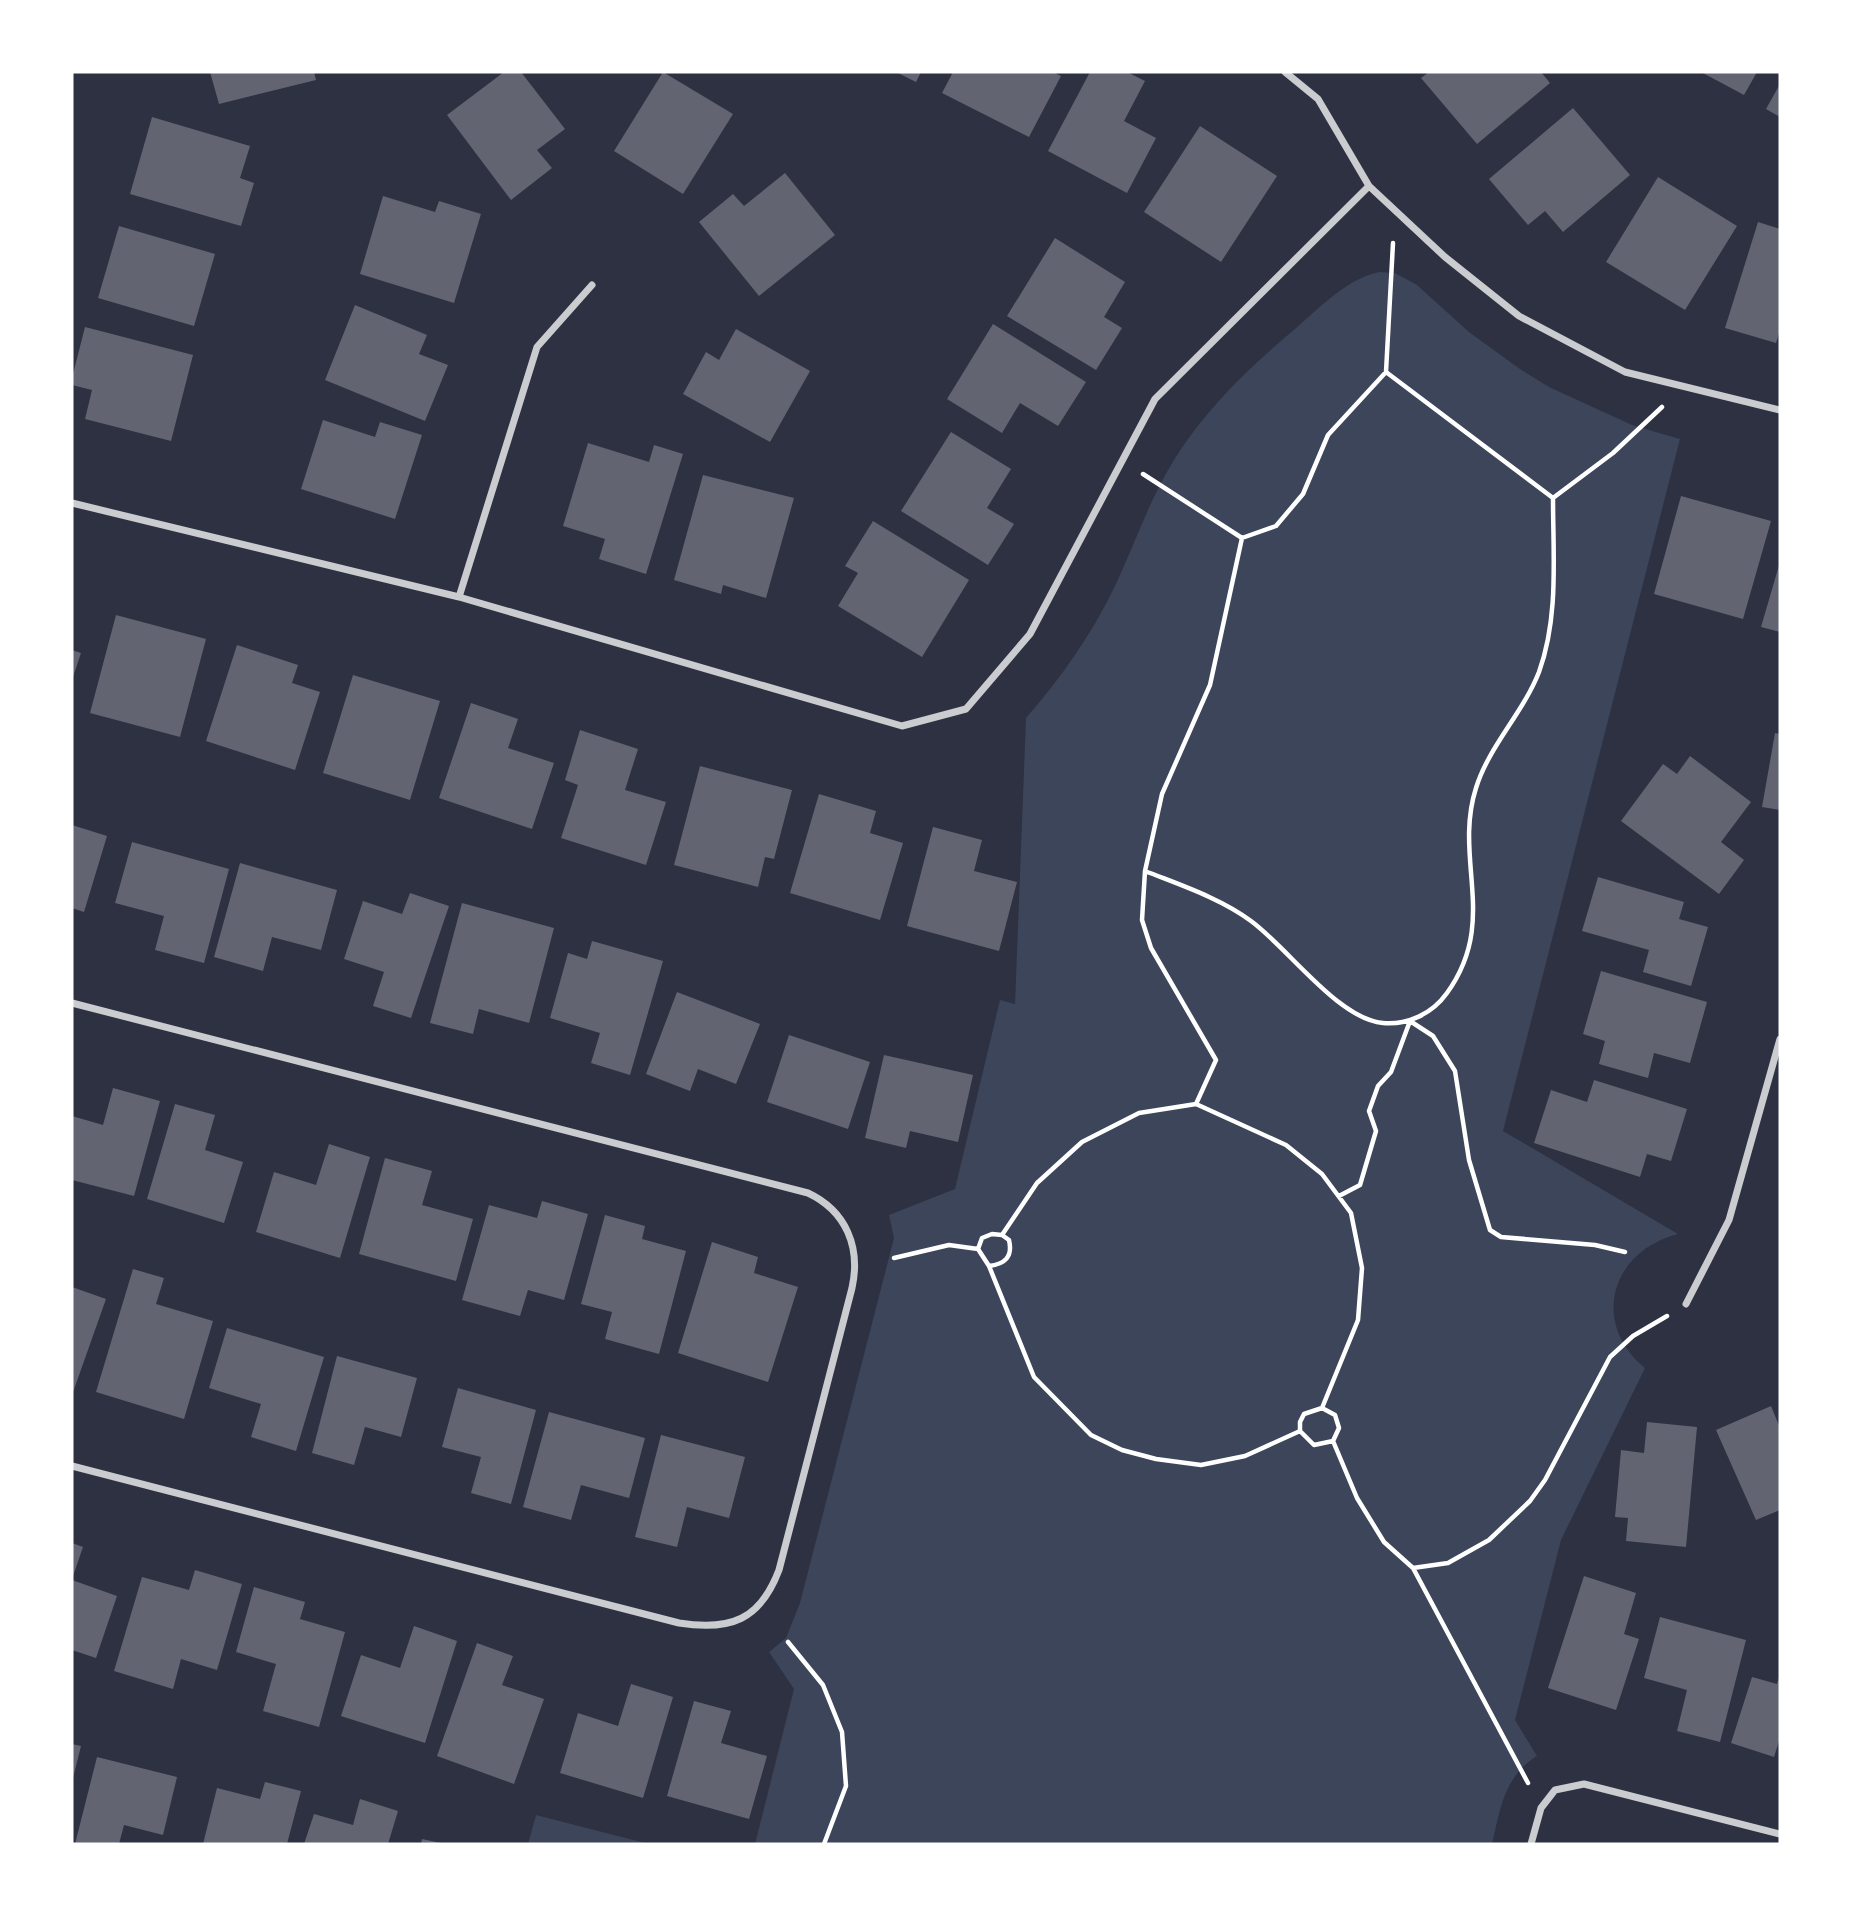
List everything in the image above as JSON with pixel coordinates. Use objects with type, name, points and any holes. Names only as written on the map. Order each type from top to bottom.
[{"type":"street","points":[[1285,72],[1318,99],[1369,186],[1446,257],[1519,316],[1625,372],[1780,410]]},
{"type":"street","points":[[72,503],[459,597],[902,726],[966,709],[1030,634],[1155,399],[1369,186]]},
{"type":"street","points":[[459,597],[537,347],[592,285]]},
{"type":"street","points":[[72,1003],[808,1193],[833,1208],[843,1222],[853,1246],[853,1281],[779,1570],[771,1590],[748,1615],[733,1623],[709,1627],[679,1623],[72,1466]]},
{"type":"street","points":[[1686,1304],[1729,1220],[1780,1039]]},
{"type":"street","points":[[1531,1844],[1541,1808],[1555,1790],[1584,1784],[1780,1834]]},
{"type":"path","points":[[1242,538],[1276,526],[1303,494],[1328,435],[1386,372],[1395,211]]},
{"type":"path","points":[[1386,372],[1553,499]]},
{"type":"path","points":[[1553,499],[1613,453],[1684,386]]},
{"type":"path","points":[[1122,461],[1242,538]]},
{"type":"path","points":[[1145,871],[1191,889],[1250,920],[1352,1014],[1382,1023],[1410,1021],[1438,1005],[1456,980],[1469,953],[1474,919],[1471,816],[1475,789],[1485,765],[1515,720],[1538,673],[1549,638],[1553,599],[1553,499]]},
{"type":"path","points":[[1196,1104],[1216,1060],[1151,948],[1142,920],[1145,871],[1162,794],[1210,685],[1242,538]]},
{"type":"path","points":[[1339,1196],[1360,1185],[1376,1132],[1369,1111],[1378,1086],[1391,1072],[1410,1021]]},
{"type":"path","points":[[1410,1021],[1433,1036],[1455,1071],[1469,1160],[1490,1230],[1501,1237],[1595,1245],[1625,1252]]},
{"type":"path","points":[[1002,1235],[1037,1183],[1082,1142],[1139,1113],[1196,1104],[1286,1145],[1322,1174],[1351,1213],[1362,1268],[1358,1320],[1322,1408]]},
{"type":"path","points":[[978,1249],[982,1238],[992,1234],[1002,1235],[1009,1240],[1012,1250],[1008,1259],[1000,1265],[989,1266]]},
{"type":"path","points":[[894,1258],[949,1245],[978,1249],[989,1266],[1034,1377],[1091,1436],[1122,1450],[1156,1460],[1201,1465],[1245,1456],[1300,1431]]},
{"type":"path","points":[[1413,1568],[1448,1563],[1489,1540],[1530,1501],[1545,1480],[1610,1357],[1633,1336],[1686,1304]]},
{"type":"path","points":[[1333,1441],[1314,1445],[1300,1431],[1304,1414],[1322,1408],[1335,1415],[1339,1428],[1333,1441],[1357,1498],[1384,1542],[1413,1568],[1541,1808]]},
{"type":"path","points":[[788,1643],[822,1685],[842,1732],[846,1786],[824,1844]]},
{"type":"shaded area","points":[[1379,272],[1395,273],[1417,285],[1469,332],[1549,387],[1632,425],[1680,439],[1503,1131],[1678,1234],[1655,1243],[1637,1256],[1624,1272],[1616,1290],[1614,1310],[1618,1330],[1628,1350],[1645,1368],[1561,1540],[1515,1720],[1537,1756],[1517,1773],[1510,1784],[1501,1806],[1492,1844],[755,1844],[794,1689],[769,1652],[786,1638],[800,1603],[894,1238],[889,1215],[955,1189],[1000,1000],[1015,1004],[1026,718],[1086,638],[1115,586],[1165,475],[1200,423],[1246,373],[1325,303],[1355,281]]},
{"type":"shaded area","points":[[536,1815],[649,1844],[528,1844]]},
{"type":"building","points":[[210,72],[314,72],[316,80],[219,104]]},
{"type":"building","points":[[504,72],[521,72],[565,129],[537,150],[552,168],[511,200],[447,115]]},
{"type":"building","points":[[663,72],[733,114],[683,194],[614,151]]},
{"type":"building","points":[[896,72],[921,72],[916,82]]},
{"type":"building","points":[[953,72],[1053,72],[1061,76],[1029,137],[942,93]]},
{"type":"building","points":[[1090,72],[1127,72],[1145,81],[1124,121],[1156,138],[1127,193],[1048,151]]},
{"type":"building","points":[[1429,72],[1541,72],[1550,83],[1477,144],[1421,78]]},
{"type":"building","points":[[1701,72],[1757,72],[1744,95]]},
{"type":"building","points":[[1780,84],[1780,117],[1766,109]]},
{"type":"building","points":[[1573,108],[1630,175],[1563,232],[1545,211],[1528,225],[1489,179]]},
{"type":"building","points":[[152,117],[250,146],[240,178],[254,183],[241,226],[130,194]]},
{"type":"building","points":[[1200,126],[1277,176],[1221,262],[1144,212]]},
{"type":"building","points":[[785,173],[835,235],[759,296],[699,222],[733,194],[744,206]]},
{"type":"building","points":[[1658,177],[1737,226],[1685,310],[1606,262]]},
{"type":"building","points":[[383,196],[435,212],[439,201],[481,214],[454,303],[360,274]]},
{"type":"building","points":[[1758,222],[1780,229],[1780,330],[1776,343],[1725,328]]},
{"type":"building","points":[[119,226],[215,254],[194,326],[98,298]]},
{"type":"building","points":[[1055,238],[1125,282],[1104,317],[1122,328],[1096,370],[1007,316]]},
{"type":"building","points":[[355,305],[427,335],[419,354],[448,365],[425,421],[325,380]]},
{"type":"building","points":[[993,324],[1086,382],[1058,426],[1020,403],[1002,433],[947,399]]},
{"type":"building","points":[[85,327],[193,355],[171,441],[85,419],[92,390],[72,385],[72,378]]},
{"type":"building","points":[[736,329],[810,371],[770,442],[683,394],[706,352],[719,360]]},
{"type":"building","points":[[323,420],[375,437],[380,422],[422,435],[395,519],[301,489]]},
{"type":"building","points":[[951,432],[1011,469],[987,508],[1014,524],[988,565],[901,511]]},
{"type":"building","points":[[588,443],[649,462],[654,445],[683,454],[646,574],[599,559],[605,539],[563,526]]},
{"type":"building","points":[[703,475],[794,498],[766,598],[723,585],[721,594],[674,580]]},
{"type":"building","points":[[1681,496],[1771,521],[1743,619],[1654,594]]},
{"type":"building","points":[[873,521],[969,580],[922,657],[838,606],[858,573],[845,566]]},
{"type":"building","points":[[1780,562],[1780,632],[1761,627]]},
{"type":"building","points":[[116,615],[206,639],[180,737],[90,713]]},
{"type":"building","points":[[237,645],[298,665],[292,683],[320,692],[295,770],[206,741]]},
{"type":"building","points":[[72,650],[81,653],[72,680]]},
{"type":"building","points":[[353,675],[440,701],[410,800],[323,773]]},
{"type":"building","points":[[471,703],[518,719],[508,748],[554,763],[532,829],[439,798]]},
{"type":"building","points":[[580,730],[638,749],[625,790],[666,802],[646,865],[561,838],[578,785],[565,780]]},
{"type":"building","points":[[1775,733],[1780,734],[1780,810],[1762,807]]},
{"type":"building","points":[[1690,756],[1751,802],[1721,842],[1744,860],[1719,894],[1621,821],[1663,764],[1677,774]]},
{"type":"building","points":[[700,766],[792,790],[774,859],[765,857],[758,887],[674,865]]},
{"type":"building","points":[[819,794],[876,811],[870,833],[903,843],[880,920],[790,893]]},
{"type":"building","points":[[72,825],[107,836],[84,912],[72,908]]},
{"type":"building","points":[[933,827],[982,840],[974,871],[1017,882],[999,951],[907,926]]},
{"type":"building","points":[[132,842],[229,869],[204,963],[155,950],[164,916],[115,903]]},
{"type":"building","points":[[240,863],[337,890],[321,950],[272,937],[263,971],[214,957]]},
{"type":"building","points":[[1598,877],[1684,902],[1679,919],[1708,927],[1691,986],[1643,972],[1649,950],[1582,931]]},
{"type":"building","points":[[410,893],[449,906],[411,1018],[373,1006],[384,972],[344,959],[363,901],[402,914]]},
{"type":"building","points":[[462,903],[554,928],[529,1023],[479,1009],[473,1034],[430,1023]]},
{"type":"building","points":[[592,941],[663,961],[630,1075],[591,1063],[600,1033],[550,1018],[568,953],[587,959]]},
{"type":"building","points":[[1601,971],[1707,1002],[1690,1063],[1654,1053],[1648,1078],[1599,1064],[1605,1041],[1583,1034]]},
{"type":"building","points":[[677,992],[760,1024],[736,1084],[698,1069],[690,1091],[646,1074]]},
{"type":"building","points":[[789,1035],[870,1062],[848,1129],[767,1102]]},
{"type":"building","points":[[884,1055],[973,1075],[958,1142],[910,1131],[906,1148],[865,1138]]},
{"type":"building","points":[[1594,1080],[1687,1109],[1671,1161],[1647,1154],[1640,1177],[1534,1143],[1551,1090],[1587,1102]]},
{"type":"building","points":[[113,1088],[160,1101],[134,1196],[72,1180],[72,1116],[103,1125]]},
{"type":"building","points":[[175,1104],[215,1115],[205,1150],[243,1162],[224,1223],[147,1199]]},
{"type":"building","points":[[329,1144],[370,1157],[340,1258],[256,1232],[274,1172],[316,1185]]},
{"type":"building","points":[[385,1158],[432,1171],[422,1205],[473,1219],[456,1281],[359,1254]]},
{"type":"building","points":[[542,1201],[588,1214],[564,1300],[528,1290],[520,1316],[462,1300],[489,1205],[537,1218]]},
{"type":"building","points":[[605,1215],[645,1226],[642,1239],[686,1251],[659,1354],[605,1339],[612,1312],[581,1304]]},
{"type":"building","points":[[712,1242],[758,1257],[754,1273],[798,1287],[768,1382],[678,1353]]},
{"type":"building","points":[[133,1269],[164,1278],[156,1304],[213,1321],[184,1419],[96,1392]]},
{"type":"building","points":[[72,1287],[106,1299],[72,1395]]},
{"type":"building","points":[[227,1328],[324,1357],[296,1451],[251,1437],[261,1404],[209,1388]]},
{"type":"building","points":[[337,1356],[417,1378],[401,1437],[365,1427],[354,1465],[312,1453]]},
{"type":"building","points":[[458,1388],[536,1410],[511,1504],[471,1493],[481,1457],[442,1447]]},
{"type":"building","points":[[1771,1406],[1780,1428],[1780,1510],[1756,1520],[1716,1430]]},
{"type":"building","points":[[549,1412],[645,1438],[629,1498],[581,1485],[571,1520],[523,1507]]},
{"type":"building","points":[[1647,1422],[1697,1427],[1686,1547],[1626,1541],[1628,1518],[1615,1517],[1621,1450],[1644,1453]]},
{"type":"building","points":[[661,1435],[745,1457],[729,1518],[687,1507],[677,1547],[635,1537]]},
{"type":"building","points":[[72,1543],[83,1547],[72,1579]]},
{"type":"building","points":[[195,1570],[242,1584],[217,1670],[181,1659],[173,1689],[114,1671],[142,1577],[189,1590]]},
{"type":"building","points":[[1584,1576],[1636,1593],[1624,1634],[1639,1639],[1616,1710],[1548,1688]]},
{"type":"building","points":[[72,1580],[117,1596],[96,1658],[72,1650]]},
{"type":"building","points":[[254,1587],[305,1602],[300,1619],[345,1632],[319,1727],[263,1711],[276,1664],[236,1652]]},
{"type":"building","points":[[1660,1617],[1746,1640],[1720,1742],[1677,1731],[1687,1690],[1644,1678]]},
{"type":"building","points":[[414,1626],[457,1641],[425,1743],[341,1716],[361,1655],[400,1668]]},
{"type":"building","points":[[477,1643],[513,1656],[502,1685],[544,1699],[514,1784],[437,1756]]},
{"type":"building","points":[[1780,1674],[1780,1738],[1774,1757],[1731,1743],[1752,1677],[1777,1684]]},
{"type":"building","points":[[631,1684],[673,1697],[643,1798],[560,1773],[578,1713],[618,1726]]},
{"type":"building","points":[[694,1701],[731,1711],[721,1743],[767,1756],[749,1819],[667,1796]]},
{"type":"building","points":[[72,1744],[81,1746],[73,1778],[72,1778]]},
{"type":"building","points":[[97,1757],[177,1777],[163,1835],[124,1825],[119,1844],[75,1844]]},
{"type":"building","points":[[265,1782],[301,1791],[287,1844],[203,1844],[217,1788],[260,1799]]},
{"type":"building","points":[[360,1799],[398,1811],[388,1844],[304,1844],[314,1814],[353,1825]]},
{"type":"building","points":[[422,1839],[441,1843],[441,1844],[421,1844]]}]
